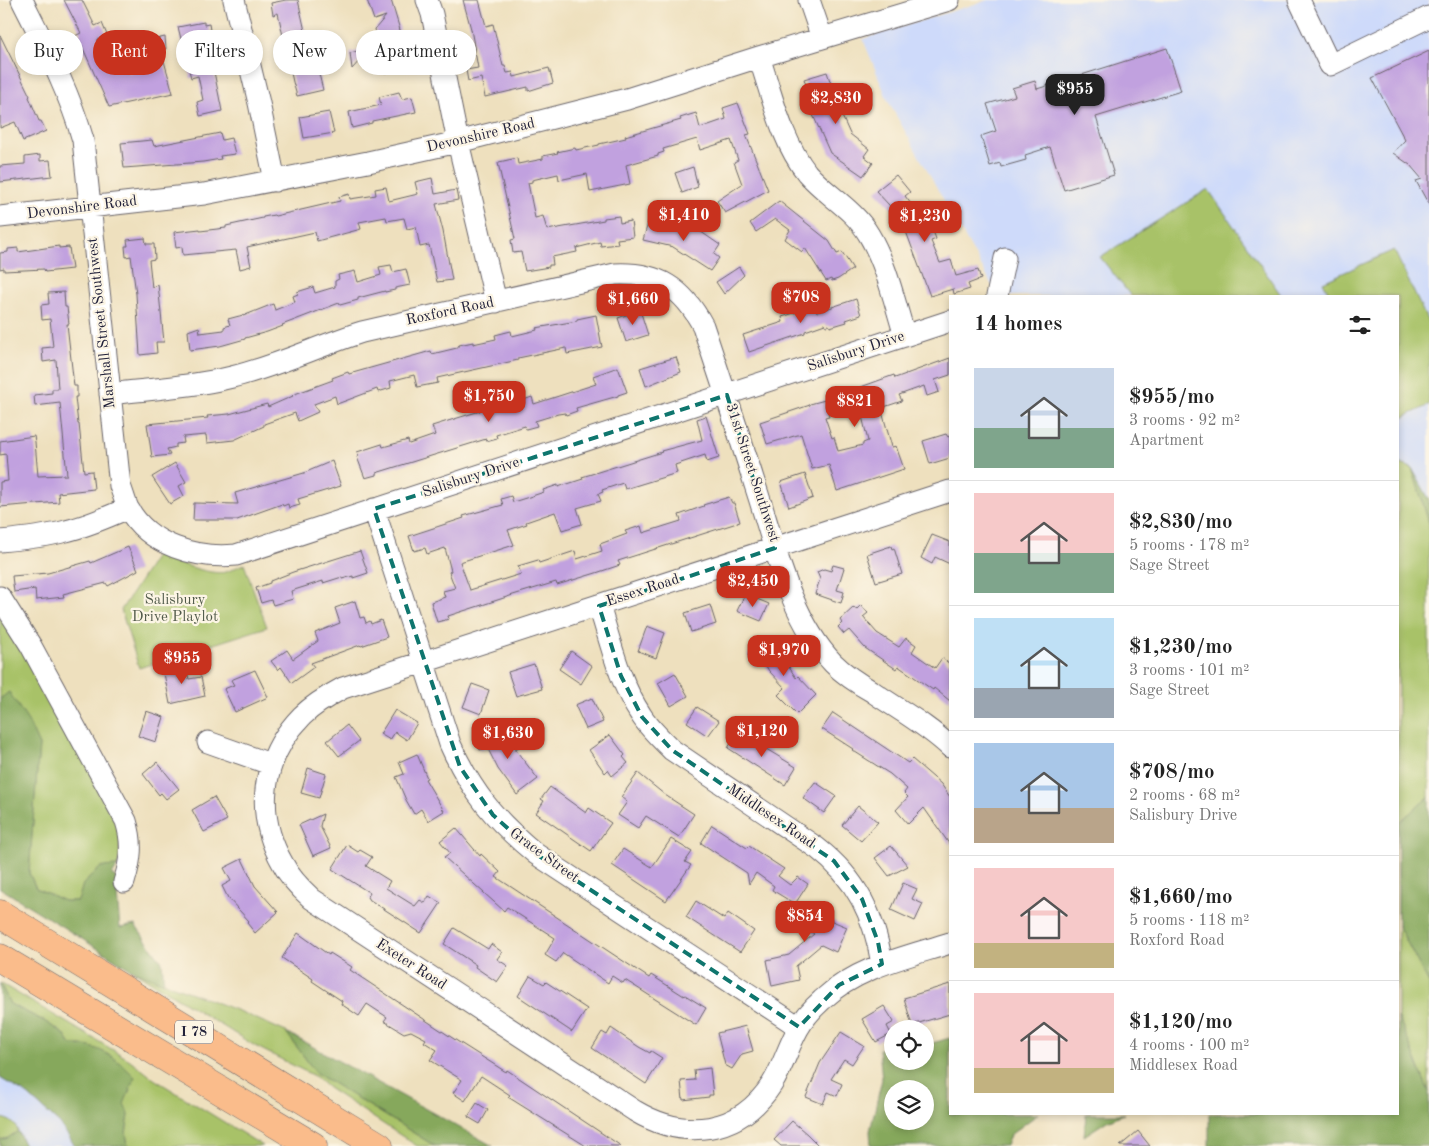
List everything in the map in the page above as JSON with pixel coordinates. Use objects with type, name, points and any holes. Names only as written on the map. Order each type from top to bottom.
[{"type":"highway","name":"I 78","points":[[4,916],[379,1146]]},
{"type":"highway","name":"I 78","points":[[4,960],[313,1146]]},
{"type":"street","name":"Marshall Street Southwest","points":[[22,0],[66,90],[75,111],[83,140],[118,473],[120,486],[128,508]]},
{"type":"street","points":[[234,0],[260,103],[275,181]]},
{"type":"street","points":[[427,0],[432,14],[458,142],[496,302]]},
{"type":"street","points":[[809,0],[822,38]]},
{"type":"street","name":"Devonshire Road","points":[[0,218],[204,194],[275,181],[458,142],[627,99],[759,56],[949,0]]},
{"type":"street","points":[[1299,0],[1330,65],[1429,17]]},
{"type":"street","points":[[759,56],[787,140],[796,157],[821,187],[846,206],[869,234],[878,252],[905,336]]},
{"type":"street","points":[[997,295],[1005,258]]},
{"type":"street","name":"Roxford Road","points":[[110,394],[190,385],[230,378],[282,362],[362,332],[615,274],[632,273],[661,281],[686,299],[703,326],[727,395]]},
{"type":"street","name":"Salisbury Drive","points":[[128,508],[147,529],[170,545],[187,552],[206,556],[236,555],[949,321]]},
{"type":"street","name":"31st Street Southwest","points":[[727,395],[775,548],[796,605],[806,626],[834,664],[852,679],[919,723],[949,746]]},
{"type":"street","name":"Essex Road","points":[[449,653],[949,491]]},
{"type":"street","points":[[0,541],[37,537],[67,531],[96,522],[128,508]]},
{"type":"street","name":"Grace Street","points":[[374,509],[450,744],[460,767],[493,815],[510,833],[544,859],[799,1027]]},
{"type":"street","points":[[0,597],[31,646],[126,821],[132,851],[124,882]]},
{"type":"street","name":"Middlesex Road","points":[[599,606],[621,676],[630,697],[642,717],[672,750],[818,848],[834,861],[862,898],[874,927],[882,964]]},
{"type":"street","name":"Exeter Road","points":[[449,653],[343,688],[302,715],[279,746],[270,764],[265,794],[266,815],[275,849],[296,884],[312,899],[652,1121],[670,1127],[703,1129],[735,1119],[751,1108],[763,1096],[773,1083],[799,1027],[812,1010],[839,986],[858,974],[882,964],[949,943]]},
{"type":"street","points":[[208,742],[270,764]]},
{"type":"highlighted area","points":[[727,395],[775,548],[599,606],[621,676],[642,717],[672,750],[834,861],[862,899],[878,942],[882,964],[839,985],[799,1027],[536,854],[493,815],[460,767],[374,509]]},
{"type":"shaded area","points":[[988,0],[1429,0],[1429,500],[1412,468],[1399,463],[1399,295],[997,295],[888,101],[863,39]]},
{"type":"shaded area","points":[[0,1078],[28,1095],[60,1124],[75,1146],[25,1146],[18,1131],[0,1140]]},
{"type":"green space","points":[[1208,189],[1281,295],[1130,295],[1100,257]]},
{"type":"green space","points":[[1394,250],[1429,324],[1429,405],[1399,420],[1399,295],[1330,295],[1323,282]]},
{"type":"green space","points":[[1399,463],[1412,468],[1429,523],[1429,797],[1399,822]]},
{"type":"green space","points":[[1412,468],[1429,499],[1429,523]]},
{"type":"green space","name":"Salisbury Drive Playlot","points":[[158,553],[182,564],[210,572],[226,572],[244,564],[267,627],[139,668],[121,610]]},
{"type":"green space","points":[[0,605],[119,823],[121,838],[118,866],[101,868],[83,884],[79,901],[64,901],[36,888],[29,873],[39,745],[9,692],[0,699]]},
{"type":"green space","points":[[9,692],[28,721],[39,745],[29,873],[36,888],[64,901],[78,901],[83,884],[101,867],[118,866],[112,875],[121,882],[117,895],[120,928],[135,925],[162,962],[164,983],[132,970],[0,888],[0,699]]},
{"type":"green space","points":[[1429,797],[1429,984],[1399,927],[1399,822]]},
{"type":"green space","points":[[1399,927],[1429,984],[1429,1092],[1399,1018]]},
{"type":"green space","points":[[132,970],[241,1012],[286,1032],[316,1073],[435,1146],[417,1146],[328,1088],[316,1077],[255,1046]]},
{"type":"green space","points":[[0,983],[130,1060],[154,1079],[263,1146],[128,1146],[126,1133],[129,1115],[124,1104],[84,1045],[71,1045],[64,1034],[44,1021],[10,1004]]},
{"type":"green space","points":[[0,983],[10,1004],[44,1021],[64,1034],[71,1045],[90,1047],[114,1058],[135,1077],[124,1104],[129,1115],[126,1133],[128,1146],[75,1146],[60,1124],[28,1095],[0,1078]]},
{"type":"green space","points":[[1399,1018],[1429,1092],[1429,1146],[1209,1146],[1209,1115],[1399,1115]]},
{"type":"green space","points":[[286,1032],[493,1146],[435,1146],[316,1073]]},
{"type":"green space","points":[[949,1038],[949,1115],[1037,1115],[1010,1135],[1006,1146],[871,1146],[870,1131],[882,1079],[879,1049],[884,1049],[884,1070],[934,1070],[934,1042]]},
{"type":"green space","points":[[1086,1115],[1122,1115],[1107,1121],[1084,1136]]},
{"type":"green space","points":[[0,1118],[11,1122],[18,1131],[8,1138],[0,1140]]},
{"type":"green space","points":[[18,1131],[25,1146],[0,1146],[0,1140],[8,1138]]},
{"type":"building","points":[[64,0],[82,0],[95,26],[102,23],[105,30],[93,30],[93,71],[83,48],[83,30],[79,30]]},
{"type":"building","points":[[298,0],[305,30],[282,30],[278,13],[273,15],[271,3]]},
{"type":"building","points":[[367,0],[391,0],[400,30],[375,30],[386,16],[374,20]]},
{"type":"building","points":[[463,0],[479,0],[486,26],[493,24],[503,66],[505,66],[507,73],[513,72],[514,77],[549,68],[553,83],[528,91],[528,87],[485,97],[481,78],[468,81],[467,75],[476,75],[476,68],[478,68],[476,30],[471,29]]},
{"type":"building","points":[[204,22],[204,25],[209,24],[210,30],[179,30],[178,27]]},
{"type":"building","points":[[0,35],[15,66],[15,75],[20,75],[39,121],[41,121],[46,131],[23,141],[15,122],[0,128]]},
{"type":"building","points":[[1167,48],[1181,91],[1096,117],[1114,175],[1064,190],[1050,147],[1025,155],[1026,160],[1001,167],[1000,163],[990,166],[981,136],[996,131],[987,104],[1015,96],[1012,88],[1035,81],[1037,89]]},
{"type":"building","points":[[1429,51],[1429,205],[1416,181],[1422,179],[1410,165],[1393,153],[1405,140],[1372,78]]},
{"type":"building","points":[[356,52],[356,65],[352,69],[350,53]]},
{"type":"building","points":[[166,68],[173,93],[109,107],[95,75],[166,75]]},
{"type":"building","points":[[827,72],[835,96],[833,96],[850,134],[869,149],[864,156],[873,163],[863,176],[830,153],[813,115],[816,114],[804,79]]},
{"type":"building","points":[[190,75],[215,75],[222,111],[200,116],[197,102],[203,100],[198,76],[191,78]]},
{"type":"building","points":[[291,75],[319,75],[323,90],[297,96]]},
{"type":"building","points":[[399,92],[402,99],[412,97],[416,112],[372,121],[372,123],[352,128],[349,112],[381,105],[379,97]]},
{"type":"building","points":[[738,103],[750,134],[746,135],[768,190],[725,213],[717,201],[742,184],[734,162],[738,160],[731,140],[700,150],[697,139],[663,149],[664,152],[658,154],[658,156],[626,165],[630,184],[590,192],[587,174],[559,180],[558,174],[532,180],[532,182],[528,183],[535,218],[543,216],[547,230],[619,216],[620,223],[631,221],[633,237],[617,239],[618,244],[601,246],[600,242],[576,248],[577,252],[552,257],[553,265],[549,265],[549,267],[525,271],[521,252],[513,253],[511,240],[515,239],[499,162],[517,158],[518,164],[543,159],[543,156],[557,152],[575,148],[576,150],[626,138],[625,136],[681,120],[680,118],[696,113],[700,128],[726,119],[723,108]]},
{"type":"building","points":[[329,112],[334,133],[304,138],[300,117]]},
{"type":"building","points":[[220,133],[222,140],[231,138],[235,154],[220,156],[221,159],[203,162],[124,168],[121,143],[152,140],[154,146]]},
{"type":"building","points":[[40,155],[40,161],[50,160],[52,176],[0,182],[0,166],[25,164],[25,157]]},
{"type":"building","points":[[693,167],[698,187],[682,193],[675,173]]},
{"type":"building","points":[[896,175],[910,192],[905,196],[921,217],[927,215],[936,239],[931,241],[940,263],[951,260],[956,276],[978,270],[981,279],[968,284],[970,289],[954,294],[953,289],[930,296],[901,218],[876,191]]},
{"type":"building","points":[[432,178],[435,194],[456,190],[458,200],[436,204],[452,280],[437,282],[429,245],[420,247],[416,227],[407,229],[404,218],[387,221],[386,217],[359,222],[361,229],[317,241],[315,232],[247,247],[251,266],[240,269],[236,250],[183,255],[182,247],[176,248],[174,232],[226,228],[226,226],[263,217],[340,201],[339,197],[349,194],[350,199],[376,195],[375,189],[386,187],[389,201],[418,194],[415,182]]},
{"type":"building","points":[[779,201],[829,241],[837,254],[842,252],[853,269],[838,279],[826,281],[805,248],[802,252],[785,239],[790,230],[775,219],[756,232],[750,223]]},
{"type":"building","points":[[650,216],[671,222],[669,229],[688,234],[694,227],[720,245],[714,254],[719,258],[710,271],[673,247],[643,240]]},
{"type":"building","points":[[145,238],[146,244],[154,244],[155,259],[149,260],[152,288],[158,284],[164,342],[156,342],[157,353],[140,355],[136,294],[131,256],[126,257],[125,246],[128,246],[127,240]]},
{"type":"building","points":[[59,246],[59,248],[69,247],[72,269],[45,272],[44,269],[4,271],[4,268],[0,269],[0,253],[8,252],[8,249],[18,248],[18,252]]},
{"type":"building","points":[[391,265],[393,272],[406,269],[410,285],[358,298],[358,300],[340,305],[339,303],[245,339],[220,346],[190,350],[188,331],[199,327],[200,333],[224,330],[224,327],[230,325],[228,319],[243,316],[273,304],[275,310],[295,302],[293,296],[298,294],[297,292],[313,287],[315,293],[335,287],[335,281],[339,279],[338,275],[355,271],[358,282],[381,275],[379,267]]},
{"type":"building","points":[[739,267],[744,275],[724,294],[716,282]]},
{"type":"building","points":[[64,292],[69,324],[67,324],[74,386],[77,386],[77,397],[75,397],[84,472],[92,471],[94,489],[58,493],[59,502],[0,507],[0,482],[8,481],[6,454],[0,455],[0,441],[34,436],[38,476],[67,475],[60,403],[35,406],[34,395],[52,393],[52,389],[58,389],[56,360],[43,362],[42,348],[53,347],[50,319],[42,320],[41,305],[49,304],[48,293]]},
{"type":"building","points":[[856,299],[861,315],[846,320],[847,322],[830,327],[825,324],[805,331],[805,333],[749,352],[743,335],[783,322],[782,317],[815,306],[817,312]]},
{"type":"building","points":[[640,310],[648,335],[626,342],[618,318]]},
{"type":"building","points":[[596,315],[602,347],[567,354],[566,348],[518,358],[518,360],[437,378],[438,383],[417,387],[414,375],[390,381],[391,388],[378,392],[377,389],[337,404],[335,396],[314,404],[318,412],[298,421],[295,413],[264,424],[264,426],[234,440],[207,443],[206,435],[183,437],[184,443],[176,444],[176,447],[167,449],[170,455],[152,457],[147,424],[208,418],[207,416],[229,414],[267,404],[268,407],[348,372],[349,374],[431,351],[432,354],[457,348],[459,345],[496,339],[495,335],[511,331],[512,336],[537,330],[536,328],[577,321],[577,319]]},
{"type":"building","points":[[676,357],[681,372],[646,386],[640,368]]},
{"type":"building","points":[[949,358],[949,375],[935,380],[939,392],[927,396],[924,386],[899,395],[902,401],[881,408],[892,447],[896,446],[904,469],[837,491],[829,465],[812,469],[801,434],[767,444],[760,422],[825,400],[829,416],[825,417],[838,451],[863,445],[863,443],[868,441],[862,416],[851,419],[843,395],[894,375],[895,378]]},
{"type":"building","points":[[618,367],[627,392],[618,396],[576,408],[577,411],[566,415],[565,413],[558,414],[535,421],[537,426],[526,429],[525,426],[496,435],[497,438],[486,441],[486,439],[365,478],[357,452],[382,444],[383,447],[408,440],[409,444],[435,435],[432,426],[480,411],[477,395],[510,385],[515,403],[532,397],[534,404],[596,384],[593,376]]},
{"type":"building","points":[[706,416],[719,458],[707,462],[705,455],[675,465],[677,473],[625,489],[623,483],[602,490],[603,492],[598,494],[601,501],[577,508],[582,524],[562,530],[555,512],[508,530],[514,545],[460,562],[470,590],[521,574],[518,566],[538,560],[539,563],[575,551],[577,559],[602,551],[600,544],[627,534],[625,531],[641,526],[643,533],[681,521],[679,515],[729,497],[732,503],[734,503],[740,522],[618,561],[620,565],[596,573],[557,585],[556,582],[513,595],[448,616],[449,619],[437,622],[431,602],[445,597],[443,591],[455,588],[449,572],[451,571],[445,548],[427,554],[425,548],[414,551],[409,536],[464,518],[463,516],[503,505],[501,499],[511,496],[513,502],[544,492],[543,490],[583,479],[582,477],[661,451],[702,440],[697,419]]},
{"type":"building","points":[[946,434],[949,436],[949,458],[930,464],[923,441]]},
{"type":"building","points":[[332,461],[341,486],[298,499],[300,505],[289,508],[288,504],[283,506],[282,504],[237,520],[193,520],[194,503],[238,504],[235,493],[304,473]]},
{"type":"building","points":[[175,463],[186,482],[179,486],[184,496],[170,504],[152,477]]},
{"type":"building","points":[[805,474],[813,498],[789,507],[781,482]]},
{"type":"building","points":[[932,535],[949,542],[949,564],[935,557],[932,564],[921,558]]},
{"type":"building","points":[[891,546],[892,549],[894,548],[902,574],[876,582],[867,554]]},
{"type":"building","points":[[128,547],[138,570],[108,586],[106,583],[63,594],[64,597],[36,600],[35,589],[14,592],[12,576],[48,573],[90,561],[91,563]]},
{"type":"building","points":[[360,551],[368,573],[353,578],[353,576],[342,579],[342,577],[323,583],[323,581],[291,591],[293,599],[273,605],[271,600],[261,603],[256,588],[293,572]]},
{"type":"building","points":[[833,565],[844,568],[837,590],[844,592],[841,603],[815,594],[820,579],[817,572],[824,569],[831,571]]},
{"type":"building","points":[[745,594],[769,604],[761,621],[737,611]]},
{"type":"building","points":[[355,601],[360,618],[364,617],[366,623],[370,621],[371,624],[381,620],[387,637],[311,663],[314,667],[292,683],[281,667],[278,670],[271,661],[287,650],[293,659],[318,641],[315,633],[340,623],[335,608]]},
{"type":"building","points":[[710,605],[716,624],[691,632],[685,613]]},
{"type":"building","points":[[861,605],[868,613],[863,617],[877,633],[899,647],[906,638],[916,645],[912,652],[935,668],[942,658],[949,663],[949,700],[934,688],[933,690],[898,666],[896,669],[865,648],[849,630],[844,634],[838,627],[842,623],[840,620],[854,607],[856,610]]},
{"type":"building","points":[[647,626],[665,633],[656,658],[638,651]]},
{"type":"building","points":[[772,640],[796,678],[798,676],[816,695],[797,714],[778,695],[785,688],[769,671],[763,661],[755,666],[748,655]]},
{"type":"building","points":[[571,651],[592,666],[581,684],[559,669]]},
{"type":"building","points":[[534,664],[542,689],[516,696],[508,672]]},
{"type":"building","points":[[181,665],[183,672],[187,672],[189,679],[201,677],[205,696],[170,704],[163,668]]},
{"type":"building","points":[[255,670],[268,697],[235,712],[224,689],[234,685],[231,680]]},
{"type":"building","points":[[675,673],[688,696],[671,706],[658,683]]},
{"type":"building","points":[[472,684],[489,690],[481,714],[463,707]]},
{"type":"building","points":[[592,698],[603,722],[586,729],[575,705]]},
{"type":"building","points":[[697,707],[719,721],[708,736],[687,722]]},
{"type":"building","points":[[395,710],[417,723],[407,740],[395,732],[390,740],[380,734]]},
{"type":"building","points":[[146,711],[164,717],[156,742],[138,736]]},
{"type":"building","points":[[833,713],[908,763],[912,759],[941,784],[949,796],[949,844],[924,808],[908,824],[896,810],[908,797],[904,793],[907,789],[890,774],[822,729]]},
{"type":"building","points":[[347,725],[359,741],[339,756],[327,741]]},
{"type":"building","points":[[499,728],[505,742],[515,737],[519,747],[515,749],[538,779],[517,795],[498,769],[487,747],[480,750],[476,740]]},
{"type":"building","points":[[738,732],[796,767],[785,785],[728,748]]},
{"type":"building","points":[[610,735],[625,755],[623,757],[628,763],[612,776],[608,770],[605,773],[589,750]]},
{"type":"building","points":[[417,754],[427,778],[425,779],[444,811],[428,821],[421,809],[414,814],[396,777],[404,774],[399,762]]},
{"type":"building","points":[[157,762],[179,789],[166,799],[161,793],[159,795],[143,774]]},
{"type":"building","points":[[308,768],[326,774],[319,798],[301,793]]},
{"type":"building","points":[[638,773],[665,795],[694,814],[679,837],[646,816],[638,828],[618,815],[627,802],[621,797]]},
{"type":"building","points":[[815,782],[836,796],[824,813],[803,798]]},
{"type":"building","points":[[550,787],[586,813],[589,808],[611,823],[591,851],[536,813],[544,801],[541,799]]},
{"type":"building","points":[[214,797],[227,820],[204,832],[192,810]]},
{"type":"building","points":[[858,806],[878,822],[861,841],[842,825]]},
{"type":"building","points":[[323,814],[320,826],[331,848],[313,856],[299,825]]},
{"type":"building","points":[[712,825],[784,869],[778,876],[790,885],[798,877],[808,884],[795,904],[772,890],[774,886],[756,873],[749,884],[747,873],[701,843]]},
{"type":"building","points":[[456,828],[480,856],[481,854],[500,872],[496,877],[649,978],[651,975],[706,1008],[696,1025],[625,980],[623,983],[612,976],[608,983],[563,953],[556,962],[545,955],[555,938],[507,907],[504,911],[444,857],[450,853],[440,841]]},
{"type":"building","points":[[671,839],[692,852],[685,862],[691,865],[666,901],[612,865],[623,849],[652,867]]},
{"type":"building","points":[[347,845],[358,852],[360,850],[372,857],[366,866],[390,881],[386,888],[410,903],[415,906],[420,900],[425,903],[429,896],[441,903],[421,933],[367,898],[370,893],[332,869]]},
{"type":"building","points":[[891,846],[908,866],[889,876],[875,858]]},
{"type":"building","points":[[242,859],[255,886],[278,912],[255,933],[247,923],[249,921],[228,898],[222,886],[231,881],[224,868]]},
{"type":"building","points":[[903,883],[917,889],[912,899],[923,904],[915,921],[891,910]]},
{"type":"building","points":[[696,901],[724,919],[728,913],[754,931],[740,952],[686,917]]},
{"type":"building","points":[[788,903],[847,927],[836,952],[821,945],[796,966],[799,980],[772,986],[767,960],[789,955],[814,934],[802,925],[780,915]]},
{"type":"building","points":[[454,928],[488,949],[491,944],[502,952],[497,959],[508,966],[497,982],[475,967],[476,965],[444,944]]},
{"type":"building","points":[[298,933],[329,955],[330,953],[352,967],[350,970],[457,1041],[506,1072],[507,1070],[621,1146],[586,1146],[508,1097],[510,1095],[481,1076],[465,1101],[453,1093],[462,1080],[430,1060],[437,1050],[424,1042],[426,1039],[411,1031],[404,1033],[384,1021],[387,1017],[367,1004],[359,1016],[341,1004],[342,1001],[312,981],[313,979],[282,958]]},
{"type":"building","points":[[530,976],[544,984],[546,982],[587,1009],[572,1032],[518,996]]},
{"type":"building","points":[[949,984],[949,1014],[929,1020],[911,1020],[904,998]]},
{"type":"building","points":[[884,1006],[893,1020],[884,1020],[884,1038],[876,1042],[862,1019]]},
{"type":"building","points":[[746,1026],[753,1051],[742,1054],[732,1069],[725,1065],[717,1033]]},
{"type":"building","points":[[611,1028],[639,1047],[650,1053],[651,1051],[662,1058],[646,1084],[592,1048],[602,1032],[607,1035]]},
{"type":"building","points":[[841,1032],[864,1046],[852,1064],[844,1059],[831,1079],[842,1084],[837,1096],[828,1092],[823,1104],[806,1097],[820,1063]]},
{"type":"building","points":[[710,1068],[713,1095],[683,1100],[681,1081],[695,1080],[694,1070]]},
{"type":"building","points":[[477,1103],[488,1110],[480,1124],[468,1117]]},
{"type":"building","points":[[792,1121],[819,1146],[781,1146],[774,1140]]},
{"type":"building","points":[[1138,1131],[1150,1146],[1120,1146]]}]
